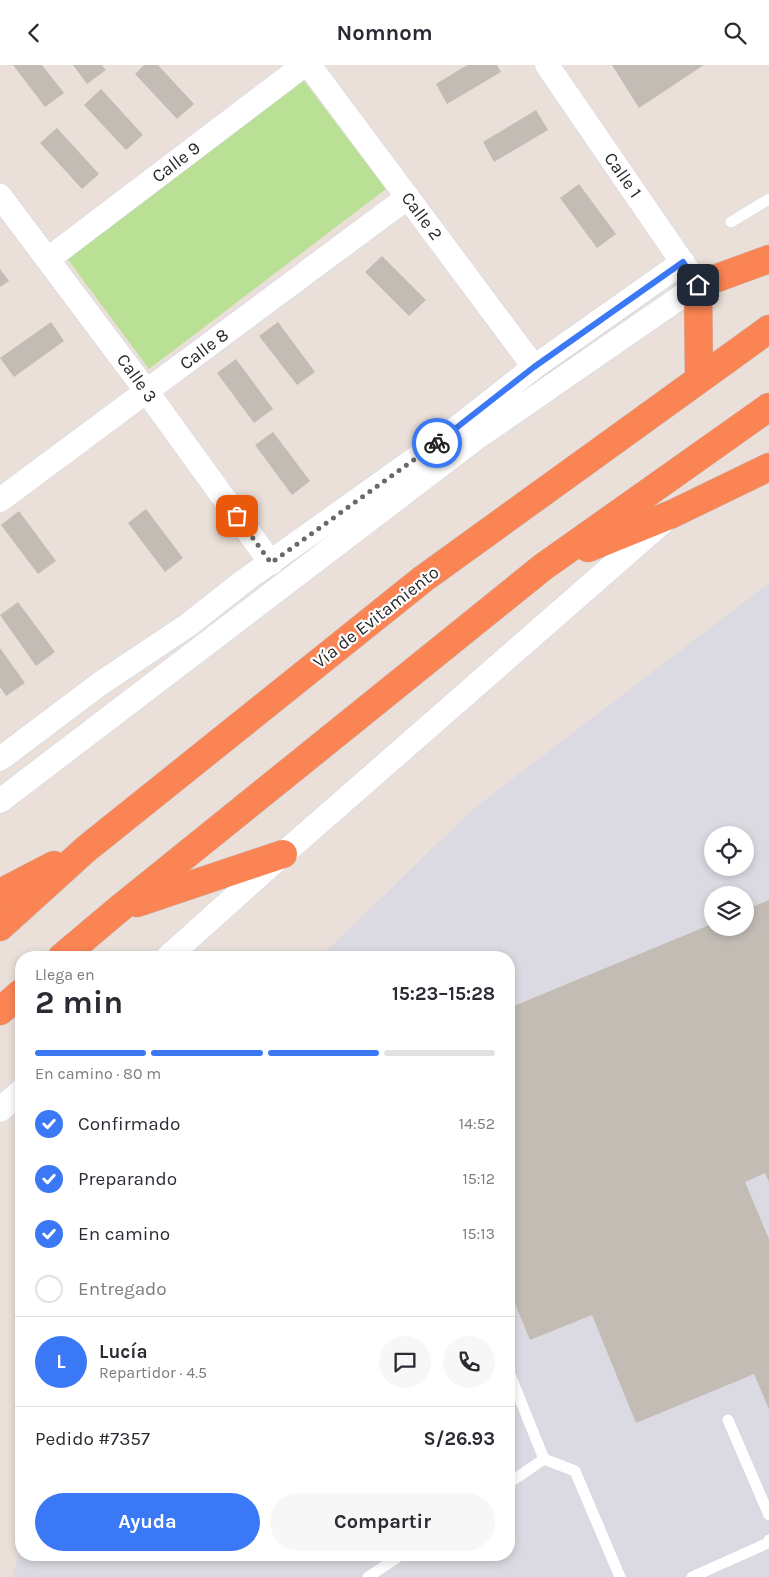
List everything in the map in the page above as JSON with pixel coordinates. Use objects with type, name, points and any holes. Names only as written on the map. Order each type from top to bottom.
[{"type":"highway","points":[[699,379],[698,285],[769,259]]},
{"type":"highway","name":"Vía de Evitamiento","points":[[0,927],[86,849],[423,579],[769,329]]},
{"type":"highway","points":[[69,951],[543,567],[769,407]]},
{"type":"highway","points":[[543,567],[672,514],[769,467]]},
{"type":"highway","points":[[0,893],[86,849]]},
{"type":"highway","points":[[119,909],[283,854]]},
{"type":"highway","points":[[0,1011],[15,998]]},
{"type":"street","name":"Calle 9","points":[[48,259],[304,65]]},
{"type":"street","name":"Calle 2","points":[[309,65],[534,367]]},
{"type":"street","name":"Calle 1","points":[[548,65],[698,285]]},
{"type":"street","name":"Calle 3","points":[[0,196],[147,392],[271,563]]},
{"type":"street","name":"Calle 8","points":[[0,500],[408,197]]},
{"type":"street","points":[[0,759],[101,683],[188,625],[244,581],[443,439],[534,367],[683,262]]},
{"type":"street","points":[[0,801],[476,439],[698,285]]},
{"type":"street","points":[[175,951],[672,514]]},
{"type":"street","points":[[0,1110],[15,1096]]},
{"type":"lane","points":[[732,222],[769,199]]},
{"type":"lane","points":[[515,1388],[544,1459],[574,1471],[620,1577]]},
{"type":"lane","points":[[728,1420],[769,1515]]},
{"type":"lane","points":[[515,1479],[544,1459]]},
{"type":"lane","points":[[692,1577],[768,1543],[769,1540]]},
{"type":"lane","points":[[368,1577],[392,1561]]},
{"type":"shaded area","points":[[769,583],[769,1577],[13,1577],[17,1561],[515,1561],[515,951],[326,951],[473,809]]},
{"type":"green space","points":[[301,77],[386,189],[149,369],[66,257]]},
{"type":"building","points":[[13,65],[42,65],[64,93],[45,107]]},
{"type":"building","points":[[73,65],[102,65],[106,70],[87,84]]},
{"type":"building","points":[[144,65],[158,65],[194,104],[177,119],[135,74]]},
{"type":"building","points":[[467,65],[497,65],[501,72],[447,104],[436,84]]},
{"type":"building","points":[[612,65],[704,65],[639,108]]},
{"type":"building","points":[[101,89],[143,135],[126,150],[84,105]]},
{"type":"building","points":[[536,110],[548,130],[494,162],[483,142]]},
{"type":"building","points":[[57,128],[99,174],[82,189],[40,143]]},
{"type":"building","points":[[579,184],[616,234],[597,248],[560,198]]},
{"type":"building","points":[[382,256],[426,300],[409,316],[365,272]]},
{"type":"building","points":[[0,269],[9,281],[0,287]]},
{"type":"building","points":[[51,322],[64,341],[14,377],[0,358]]},
{"type":"building","points":[[278,322],[315,372],[297,385],[259,336]]},
{"type":"building","points":[[236,359],[273,409],[254,423],[217,373]]},
{"type":"building","points":[[273,432],[310,481],[292,495],[255,445]]},
{"type":"building","points":[[146,509],[183,558],[165,572],[128,523]]},
{"type":"building","points":[[19,511],[56,561],[38,574],[1,525]]},
{"type":"building","points":[[18,602],[55,652],[36,666],[0,615]]},
{"type":"building","points":[[0,648],[25,683],[6,696],[0,687]]},
{"type":"building","points":[[769,900],[769,1182],[765,1173],[745,1182],[769,1239],[769,1409],[754,1374],[636,1423],[592,1315],[530,1340],[515,1304],[515,1006],[704,927],[704,936],[754,936],[754,906]]},
{"type":"way so far","points":[[237,516],[271,563],[437,443]]},
{"type":"route","points":[[437,443],[534,367],[683,262],[698,285]]}]
